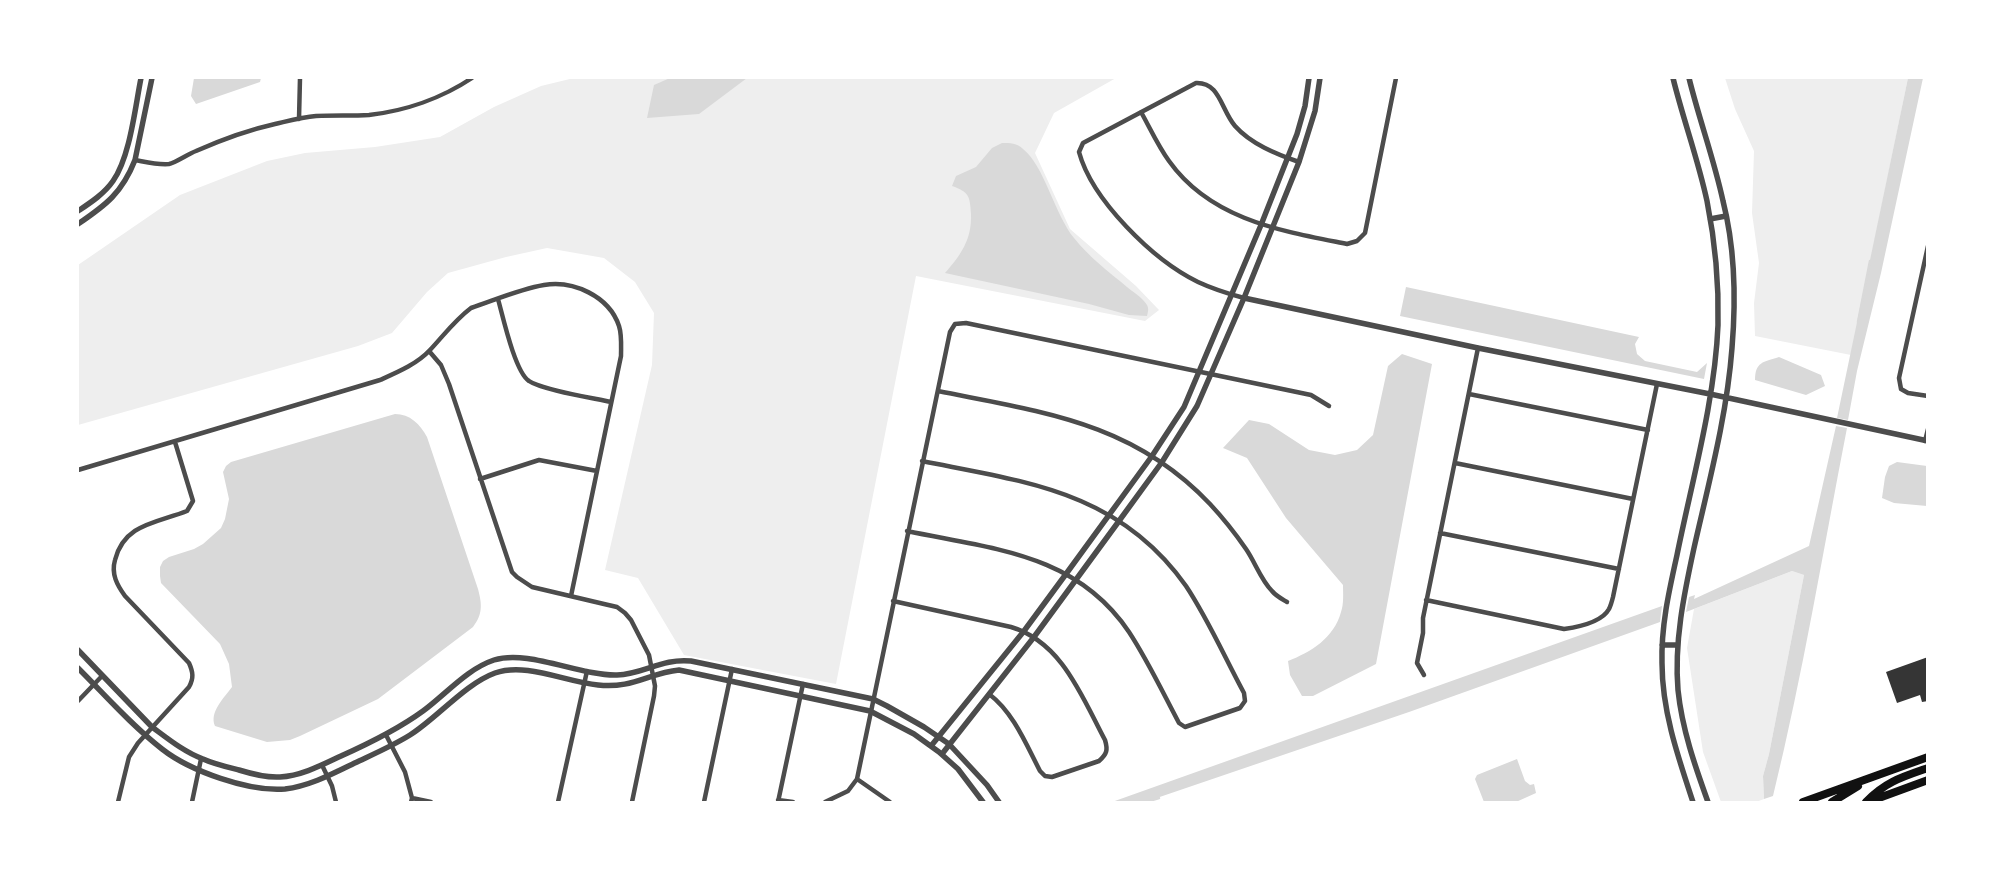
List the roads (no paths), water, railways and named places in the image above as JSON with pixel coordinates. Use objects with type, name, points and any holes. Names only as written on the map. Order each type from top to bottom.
[{"type":"highway","points":[[1803,802],[1928,756]]},
{"type":"highway","points":[[1867,802],[1878,789],[1900,778],[1928,768]]},
{"type":"highway","points":[[1832,802],[1872,777]]},
{"type":"highway","points":[[1867,802],[1928,780]]},
{"type":"street","points":[[78,211],[104,192],[120,170],[141,78]]},
{"type":"street","points":[[78,224],[112,199],[122,187],[135,160],[152,78]]},
{"type":"street","points":[[299,118],[300,78]]},
{"type":"street","points":[[135,160],[171,164],[182,157],[240,134],[299,118],[371,115],[401,109],[434,98],[472,78]]},
{"type":"street","points":[[931,746],[1024,631],[1152,456],[1184,408],[1288,158],[1306,106],[1310,78]]},
{"type":"street","points":[[942,754],[1034,637],[1120,521],[1162,462],[1197,406],[1244,298],[1299,162],[1315,111],[1320,78]]},
{"type":"street","points":[[1141,112],[1170,162],[1188,183],[1215,204],[1272,229],[1347,244],[1358,241],[1364,233],[1396,78]]},
{"type":"street","points":[[1672,78],[1702,183],[1710,219],[1716,261],[1718,325],[1710,394],[1665,614],[1662,645],[1668,721],[1693,802]]},
{"type":"street","points":[[1689,78],[1724,202],[1731,245],[1734,316],[1726,398],[1686,586],[1678,645],[1680,707],[1708,802]]},
{"type":"street","points":[[1299,162],[1254,142],[1236,127],[1212,87],[1204,83],[1196,83],[1083,143],[1079,152],[1097,189],[1115,214],[1142,242],[1169,264],[1197,282],[1232,295],[1478,348],[1710,394],[1926,441],[1928,429]]},
{"type":"street","points":[[1710,219],[1726,216]]},
{"type":"street","points":[[1928,246],[1899,378],[1901,389],[1908,393],[1928,396]]},
{"type":"street","points":[[78,470],[380,380],[404,370],[429,351],[461,315],[471,308],[543,285],[557,284],[581,289],[601,300],[619,326],[621,356],[570,596]]},
{"type":"street","points":[[498,299],[519,369],[528,381],[541,386],[611,402]]},
{"type":"street","points":[[825,802],[848,791],[857,779],[922,461],[950,332],[955,324],[966,323],[1311,395],[1329,406]]},
{"type":"street","points":[[1424,675],[1417,663],[1423,633],[1423,618],[1478,348]]},
{"type":"street","points":[[429,351],[441,365],[449,384],[512,572],[517,578],[532,587],[617,607],[631,620],[649,656],[652,666],[654,696],[632,802]]},
{"type":"street","points":[[1426,600],[1564,629],[1575,628],[1599,618],[1608,610],[1613,597],[1657,384]]},
{"type":"street","points":[[938,391],[1075,420],[1103,431],[1162,462],[1201,495],[1220,516],[1247,549],[1271,591],[1287,602]]},
{"type":"street","points":[[1469,394],[1648,430]]},
{"type":"street","points":[[118,802],[130,757],[138,743],[189,687],[192,680],[193,671],[188,663],[124,596],[116,585],[114,565],[122,541],[131,532],[187,511],[191,506],[192,494],[175,442]]},
{"type":"street","points":[[480,479],[539,460],[597,471]]},
{"type":"street","points":[[907,531],[1034,559],[1076,579],[1114,612],[1129,632],[1179,723],[1185,727],[1240,708],[1245,701],[1244,693],[1186,587],[1155,550],[1120,521],[1077,498],[1051,489],[922,461]]},
{"type":"street","points":[[1454,463],[1633,499]]},
{"type":"street","points":[[1440,533],[1619,569]]},
{"type":"street","points":[[893,601],[1024,631],[1034,637],[1059,659],[1070,676],[1105,740],[1108,748],[1105,756],[1099,761],[1052,777],[1045,776],[1040,771],[1009,714],[1000,702],[989,694]]},
{"type":"street","points":[[1662,645],[1678,645]]},
{"type":"street","points":[[78,650],[152,727],[202,759],[266,776],[281,777],[299,774],[386,736],[439,699],[474,670],[496,660],[525,659],[618,675],[666,661],[678,660],[732,669],[873,699],[906,716],[949,744],[987,785],[999,802]]},
{"type":"street","points":[[78,668],[145,735],[164,750],[199,769],[254,787],[286,789],[304,785],[391,746],[410,735],[473,686],[494,673],[522,670],[584,683],[614,686],[634,684],[669,671],[679,670],[870,711],[914,734],[942,754],[958,770],[983,802]]},
{"type":"street","points":[[704,802],[732,669]]},
{"type":"street","points":[[558,802],[587,671]]},
{"type":"street","points":[[78,701],[102,676]]},
{"type":"street","points":[[793,802],[778,801],[803,684]]},
{"type":"street","points":[[386,736],[404,772],[411,800],[431,802]]},
{"type":"street","points":[[192,802],[202,759]]},
{"type":"street","points":[[322,765],[336,802]]},
{"type":"street","points":[[857,779],[890,802]]},
{"type":"waterway","points":[[1858,322],[1870,261]]},
{"type":"waterway","points":[[1146,802],[1159,798]]}]
